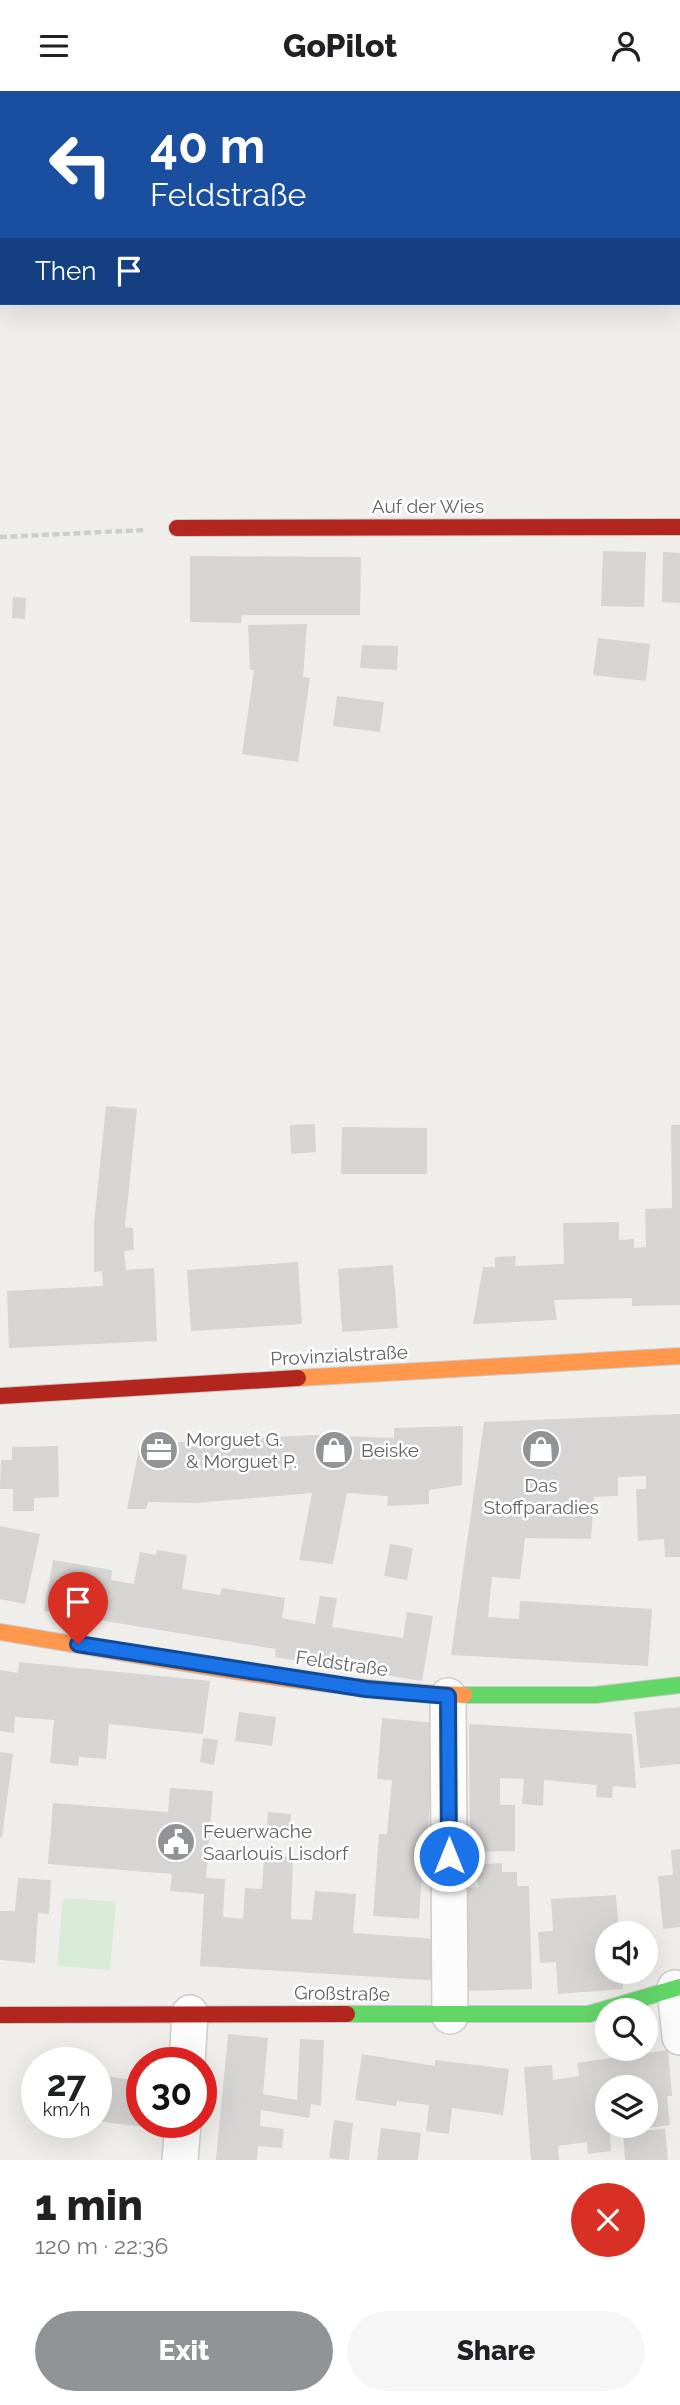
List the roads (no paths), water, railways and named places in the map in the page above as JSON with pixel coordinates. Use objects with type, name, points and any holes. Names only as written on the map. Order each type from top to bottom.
[{"type":"street","name":"Auf der Wies","points":[[177,529],[680,527]]},
{"type":"street","name":"Provinzialstraße","points":[[0,1396],[680,1356]]},
{"type":"street","name":"Feldstraße","points":[[0,1632],[366,1689],[448,1696],[621,1695],[680,1685]]},
{"type":"street","points":[[448,1696],[450,2016]]},
{"type":"street","points":[[678,1988],[680,2037]]},
{"type":"street","name":"Großstraße","points":[[0,2015],[589,2014],[678,1988]]},
{"type":"street","points":[[188,2047],[190,2013]]},
{"type":"street","points":[[180,2160],[182,2138]]},
{"type":"place","name":"Das Stoffparadies","points":[[541,1449]]},
{"type":"place","name":"Morguet G. & Morguet P.","points":[[159,1450]]},
{"type":"place","name":"Beiske","points":[[334,1450]]},
{"type":"place","name":"Feuerwache Saarlouis Lisdorf","points":[[176,1842]]}]
